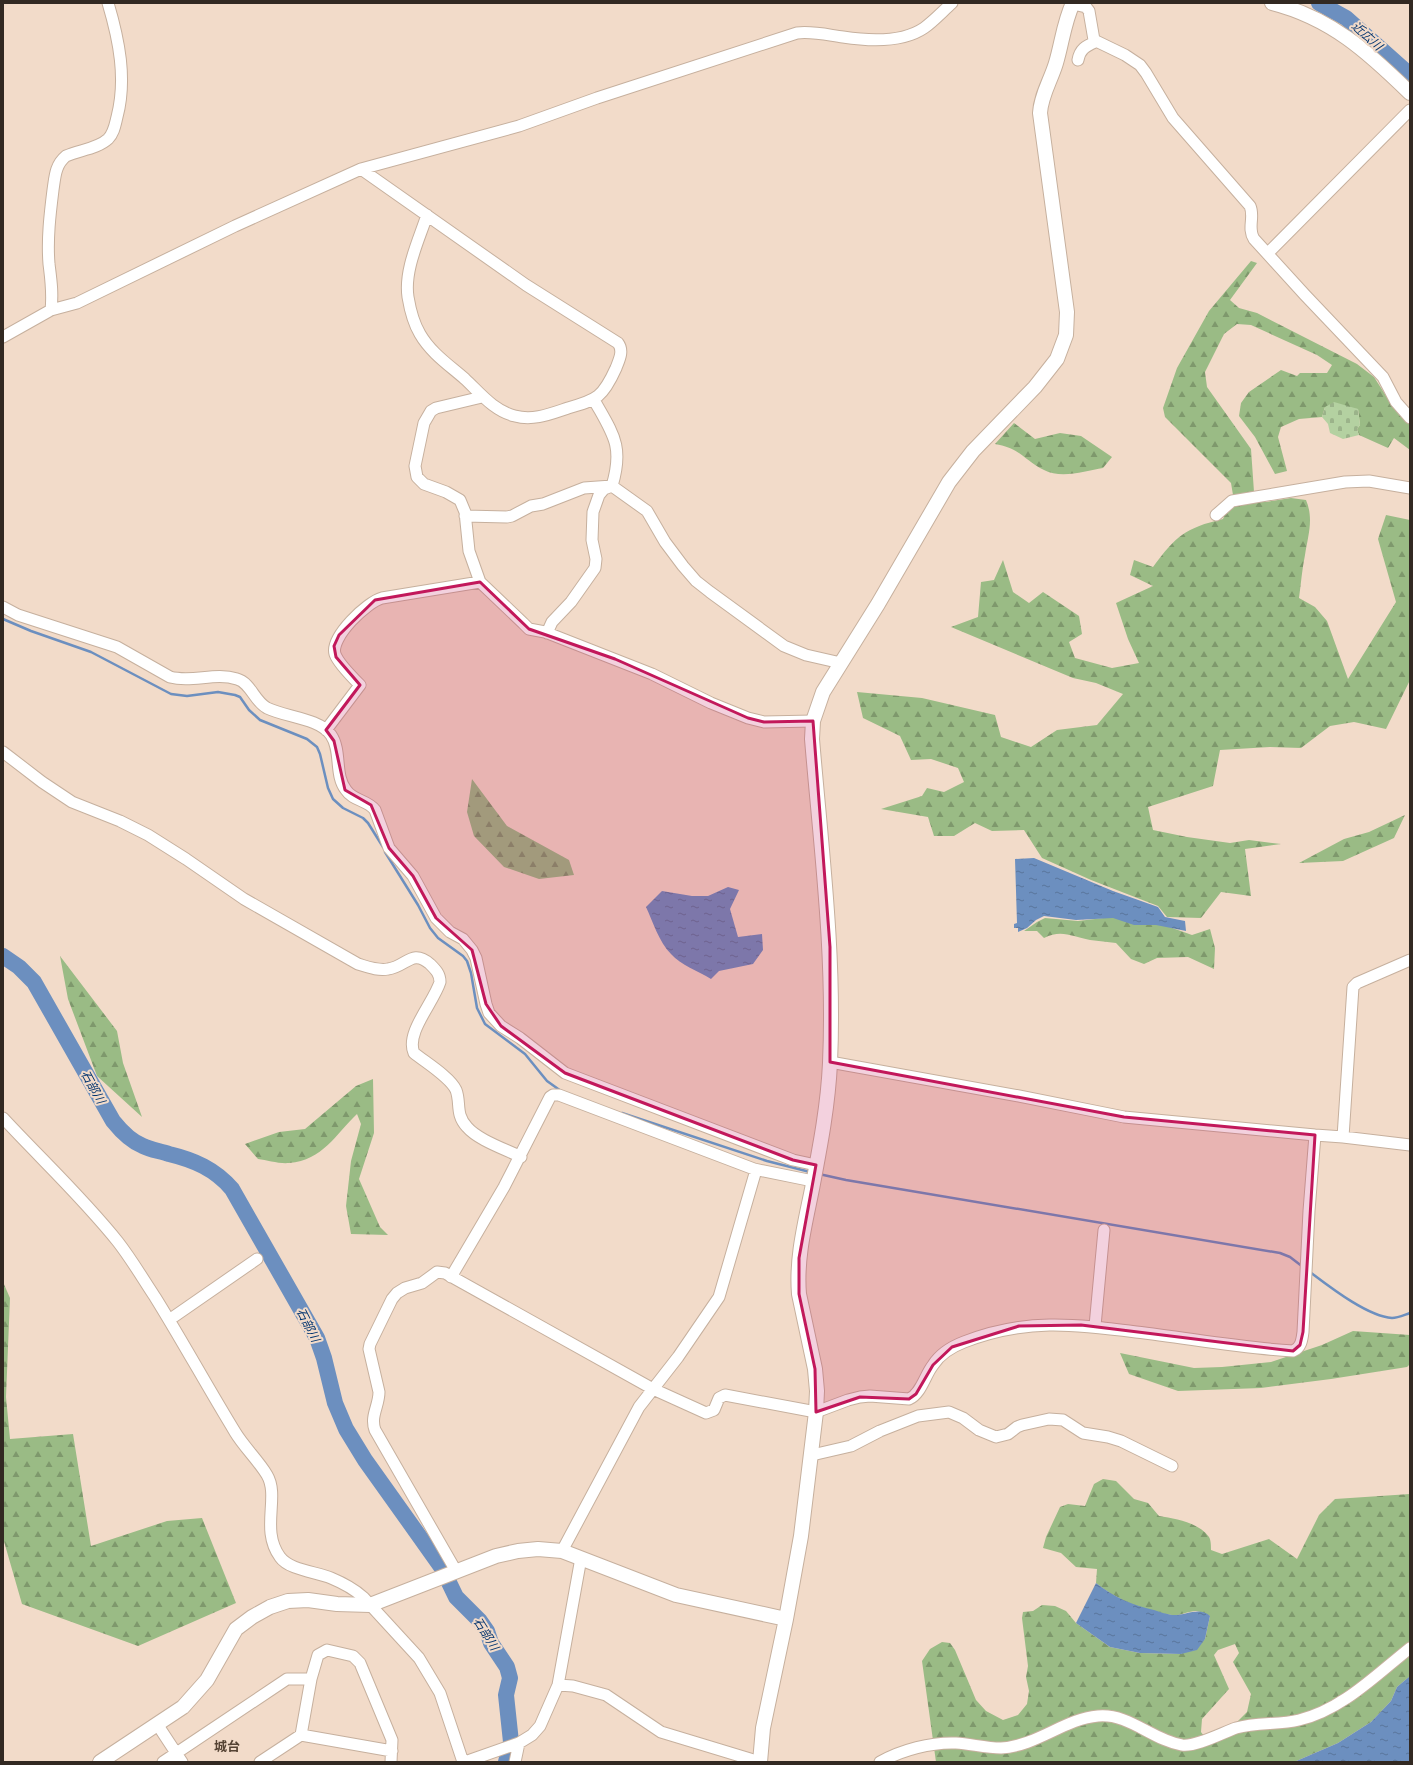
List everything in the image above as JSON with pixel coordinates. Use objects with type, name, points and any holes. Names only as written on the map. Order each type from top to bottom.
[{"type":"street","points":[[51,310],[53,295],[49,264],[49,228],[56,172],[61,160],[66,156],[102,143],[108,139],[115,129],[120,109],[120,52],[117,34],[108,3]]},
{"type":"street","points":[[3,336],[51,310],[77,303],[235,226],[361,169],[519,126],[597,98],[797,33],[810,32],[875,40],[909,35],[925,27],[952,3]]},
{"type":"street","points":[[1272,3],[1307,14],[1332,27],[1370,54],[1410,93]]},
{"type":"street","points":[[558,1685],[573,1686],[606,1695],[661,1732],[760,1762],[763,1728],[786,1619],[801,1536],[816,1412],[817,1391],[815,1369],[798,1281],[800,1247],[824,1122],[830,1062],[830,947],[812,739],[813,720],[823,692],[878,604],[949,482],[974,451],[1047,374],[1062,348],[1066,335],[1067,312],[1040,113],[1043,96],[1055,66],[1064,26],[1073,4],[1086,7],[1089,11],[1092,37],[1095,42],[1125,55],[1143,69],[1173,118],[1250,206],[1252,211],[1250,228],[1251,234],[1296,285],[1383,378],[1396,402],[1410,418]]},
{"type":"street","points":[[1078,60],[1084,47],[1095,42]]},
{"type":"street","points":[[1268,253],[1410,110]]},
{"type":"street","points":[[361,169],[427,215],[526,285],[618,343],[621,348],[620,357],[609,382],[594,400],[548,415],[532,418],[517,417],[507,414],[482,397],[474,387],[433,352],[420,334],[410,307],[408,296],[409,275],[427,215]]},
{"type":"street","points":[[482,397],[436,408],[431,411],[424,423],[416,466],[416,477],[419,481],[455,496],[460,500],[465,512],[469,551],[480,582],[529,629],[547,633],[652,674],[711,703],[752,719],[764,722],[813,720]]},
{"type":"street","points":[[547,633],[552,622],[570,602],[595,568],[596,559],[592,540],[593,512],[599,495],[604,490],[612,486],[618,464],[616,442],[594,400]]},
{"type":"street","points":[[1216,515],[1232,501],[1345,482],[1369,481],[1410,488]]},
{"type":"street","points":[[465,516],[512,516],[531,506],[543,504],[584,488],[612,486],[647,511],[665,542],[683,566],[696,581],[710,592],[784,646],[806,655],[841,663]]},
{"type":"street","points":[[326,730],[360,686],[336,657],[334,646],[339,635],[365,609],[375,600],[382,598],[480,582]]},
{"type":"street","points":[[3,607],[18,615],[117,647],[178,680],[217,677],[238,679],[244,683],[254,697],[267,708],[313,723],[326,730],[334,741],[340,776],[345,790],[355,798],[371,805],[375,810],[389,848],[413,876],[436,918],[450,932],[463,939],[472,950],[476,958],[489,1013],[501,1026],[520,1038],[565,1074],[793,1160],[816,1165]]},
{"type":"street","points":[[3,752],[42,782],[72,802],[120,821],[148,835],[244,899],[358,964],[370,968],[389,969],[413,958],[426,960],[437,970],[440,977],[440,982],[415,1030],[411,1048],[414,1053],[452,1084],[456,1092],[460,1116],[468,1129],[478,1136],[521,1157]]},
{"type":"street","points":[[1343,1136],[1353,986],[1410,960]]},
{"type":"street","points":[[830,1062],[1019,1096],[1124,1117],[1315,1136],[1343,1136],[1410,1145]]},
{"type":"street","points":[[451,1277],[521,1157],[550,1097],[556,1095],[756,1170],[813,1181]]},
{"type":"street","points":[[3,1118],[118,1242],[169,1320],[236,1434],[271,1483],[271,1530],[273,1544],[280,1558],[285,1563],[331,1578],[354,1590],[370,1605],[419,1658],[440,1693],[464,1762],[513,1745],[536,1732],[540,1726],[558,1685],[581,1558]]},
{"type":"street","points":[[456,1571],[375,1430],[372,1421],[379,1392],[369,1349],[372,1338],[397,1293],[405,1288],[422,1283],[436,1272],[442,1272],[653,1389],[706,1413],[714,1410],[722,1396],[728,1394],[816,1412],[860,1397],[870,1396],[903,1399],[913,1397],[933,1365],[942,1354],[952,1347],[1001,1330],[1032,1325],[1066,1324],[1095,1326],[1286,1350],[1298,1349],[1304,1332],[1309,1211],[1315,1136]]},
{"type":"street","points":[[562,1551],[633,1417],[678,1357],[719,1297],[756,1170]]},
{"type":"street","points":[[1095,1326],[1104,1230]]},
{"type":"street","points":[[169,1320],[258,1259]]},
{"type":"street","points":[[812,1454],[851,1446],[880,1431],[918,1416],[949,1412],[963,1418],[979,1430],[996,1437],[1008,1434],[1013,1429],[1022,1425],[1050,1419],[1063,1420],[1083,1433],[1108,1437],[1121,1441],[1172,1466]]},
{"type":"street","points":[[100,1762],[183,1707],[197,1693],[215,1668],[236,1629],[252,1617],[270,1607],[288,1601],[308,1600],[337,1604],[370,1605],[496,1556],[518,1551],[538,1549],[562,1551],[676,1596],[786,1619]]},
{"type":"street","points":[[880,1762],[896,1755],[939,1744],[1001,1748],[1028,1743],[1068,1725],[1096,1716],[1110,1715],[1122,1718],[1165,1740],[1182,1745],[1192,1744],[1239,1728],[1299,1720],[1318,1712],[1350,1695],[1410,1648]]},
{"type":"street","points":[[260,1762],[301,1735],[311,1679],[318,1655],[327,1650],[353,1656],[360,1663],[392,1740],[392,1757],[301,1735]]},
{"type":"street","points":[[163,1762],[179,1757],[287,1679],[311,1679]]},
{"type":"street","points":[[157,1724],[179,1757]]},
{"type":"street","points":[[513,1745],[515,1762]]},
{"type":"highlighted area","points":[[480,582],[529,629],[615,659],[748,718],[764,722],[813,721],[830,947],[830,1062],[1124,1117],[1315,1135],[1303,1332],[1300,1345],[1293,1351],[1081,1325],[1019,1326],[952,1347],[933,1365],[916,1394],[909,1399],[860,1397],[816,1412],[815,1369],[799,1294],[799,1258],[816,1165],[793,1160],[565,1073],[501,1026],[486,1004],[472,950],[436,918],[413,876],[389,848],[371,805],[345,790],[334,741],[326,730],[360,685],[336,657],[334,646],[339,635],[375,600]]},
{"type":"green space","points":[[1251,261],[1257,263],[1230,300],[1239,308],[1257,313],[1357,364],[1374,377],[1390,402],[1410,421],[1410,450],[1394,438],[1388,448],[1359,435],[1357,429],[1360,425],[1358,409],[1325,407],[1322,417],[1299,419],[1281,427],[1278,437],[1287,471],[1275,474],[1255,437],[1239,416],[1241,403],[1249,392],[1281,370],[1297,376],[1300,373],[1327,373],[1332,365],[1317,355],[1251,325],[1237,324],[1224,334],[1205,372],[1207,387],[1251,449],[1254,492],[1266,502],[1291,498],[1306,500],[1310,514],[1310,528],[1299,598],[1315,607],[1327,621],[1348,679],[1396,602],[1378,539],[1386,515],[1410,520],[1410,680],[1386,729],[1354,722],[1330,726],[1301,748],[1270,747],[1220,750],[1213,786],[1148,807],[1153,830],[1187,837],[1230,843],[1249,840],[1281,844],[1245,849],[1251,896],[1221,892],[1201,918],[1167,917],[1158,906],[1091,880],[1042,858],[1024,830],[992,831],[975,823],[954,836],[934,836],[928,817],[881,809],[922,796],[927,788],[944,792],[964,782],[958,768],[931,759],[911,760],[900,736],[863,718],[857,692],[922,698],[995,715],[1001,737],[1031,747],[1057,730],[1097,725],[1123,694],[1096,683],[1073,678],[951,627],[978,617],[981,582],[994,580],[1003,560],[1013,592],[1029,603],[1043,592],[1079,616],[1082,634],[1069,642],[1075,658],[1112,668],[1139,663],[1128,639],[1116,603],[1153,586],[1130,575],[1134,560],[1153,567],[1168,548],[1182,535],[1199,526],[1223,519],[1233,495],[1231,483],[1165,417],[1163,408],[1177,368],[1209,311]]},
{"type":"green space","points":[[1334,402],[1358,409],[1360,425],[1357,429],[1359,435],[1343,439],[1330,433],[1328,424],[1322,417],[1325,407]]},
{"type":"green space","points":[[1014,423],[1035,439],[1060,433],[1081,436],[1112,457],[1103,468],[1074,474],[1051,473],[1037,466],[1016,451],[995,444]]},
{"type":"green space","points":[[472,779],[507,826],[569,860],[574,875],[539,879],[504,867],[474,836],[467,812]]},
{"type":"green space","points":[[1405,815],[1394,838],[1343,861],[1299,863],[1344,839],[1369,832]]},
{"type":"green space","points":[[1112,917],[1161,924],[1192,935],[1210,929],[1215,948],[1214,969],[1188,957],[1157,958],[1144,964],[1131,959],[1116,943],[1090,940],[1067,934],[1050,935],[1044,938],[1037,931],[1024,931],[1045,918],[1078,921]]},
{"type":"green space","points":[[60,956],[117,1031],[123,1063],[142,1117],[97,1076],[68,999]]},
{"type":"green space","points":[[373,1079],[374,1133],[359,1179],[380,1227],[388,1235],[351,1234],[346,1206],[351,1161],[361,1124],[357,1114],[320,1152],[301,1161],[285,1163],[258,1159],[245,1144],[279,1132],[305,1129],[356,1086]]},
{"type":"green space","points":[[3,1282],[10,1298],[6,1397],[10,1439],[73,1434],[91,1546],[167,1521],[202,1518],[236,1603],[138,1646],[22,1604],[3,1538]]},
{"type":"green space","points":[[1353,1331],[1410,1335],[1410,1364],[1407,1367],[1261,1388],[1178,1391],[1129,1374],[1120,1353],[1194,1368],[1222,1367],[1271,1362],[1322,1345]]},
{"type":"green space","points":[[1103,1479],[1116,1481],[1134,1499],[1148,1503],[1159,1516],[1186,1522],[1199,1528],[1209,1537],[1211,1541],[1211,1550],[1222,1554],[1269,1539],[1297,1559],[1319,1515],[1335,1499],[1410,1494],[1410,1676],[1397,1687],[1391,1701],[1371,1722],[1338,1743],[1294,1762],[936,1762],[922,1661],[930,1649],[942,1642],[950,1643],[955,1650],[976,1700],[986,1711],[1003,1720],[1018,1715],[1027,1704],[1029,1691],[1026,1677],[1028,1666],[1022,1618],[1023,1612],[1033,1611],[1042,1605],[1055,1606],[1066,1611],[1076,1623],[1110,1647],[1140,1653],[1181,1654],[1205,1639],[1210,1616],[1196,1611],[1172,1615],[1142,1608],[1122,1600],[1096,1583],[1097,1569],[1076,1567],[1061,1553],[1043,1548],[1046,1537],[1060,1507],[1068,1504],[1085,1506],[1094,1484]],"holes":[[[1235,1644],[1239,1653],[1233,1662],[1251,1694],[1247,1712],[1225,1734],[1208,1742],[1201,1732],[1202,1719],[1229,1689],[1214,1655],[1218,1650]]]},
{"type":"water","points":[[1034,858],[1113,891],[1158,907],[1165,917],[1185,921],[1186,931],[1156,925],[1134,925],[1113,918],[1076,920],[1044,916],[1036,920],[1027,928],[1018,932],[1018,928],[1014,928],[1014,924],[1017,923],[1015,859]]},
{"type":"water","points":[[728,887],[739,890],[730,909],[738,937],[762,934],[763,950],[753,964],[719,971],[711,979],[685,965],[671,954],[660,938],[646,907],[662,891],[692,896],[708,896]]},
{"type":"water","points":[[1096,1583],[1124,1600],[1165,1614],[1177,1615],[1197,1612],[1206,1613],[1210,1616],[1205,1639],[1197,1650],[1181,1654],[1140,1653],[1110,1647],[1076,1623]]},
{"type":"water","points":[[1410,1676],[1410,1762],[1294,1762],[1338,1743],[1371,1722],[1391,1701],[1397,1687]]},
{"type":"waterway","name":"近広川","points":[[1319,3],[1346,18],[1410,75]]},
{"type":"waterway","points":[[3,619],[31,631],[91,652],[171,694],[187,696],[218,692],[240,697],[249,710],[260,720],[307,739],[317,747],[328,788],[333,799],[343,808],[363,818],[368,823],[383,847]]},
{"type":"waterway","points":[[385,852],[418,905],[430,928],[438,938],[463,956],[467,961],[471,973],[477,1008],[485,1024],[525,1054],[547,1081],[561,1091]]},
{"type":"waterway","name":"石部川","points":[[3,956],[19,967],[34,982],[113,1121],[123,1132],[138,1144],[187,1159],[204,1166],[232,1189],[317,1338],[324,1358],[335,1403],[346,1429],[365,1460],[442,1568],[456,1597],[480,1621],[487,1631],[491,1643],[507,1667],[510,1678],[506,1695],[511,1742],[506,1762]]},
{"type":"waterway","points":[[622,1113],[767,1161],[810,1172]]},
{"type":"waterway","points":[[819,1174],[846,1180],[1280,1253],[1290,1257],[1303,1267]]},
{"type":"waterway","points":[[1310,1272],[1349,1300],[1371,1312],[1392,1318],[1410,1313]]},
{"type":"district","name":"城台","points":[[227,1746]]}]
